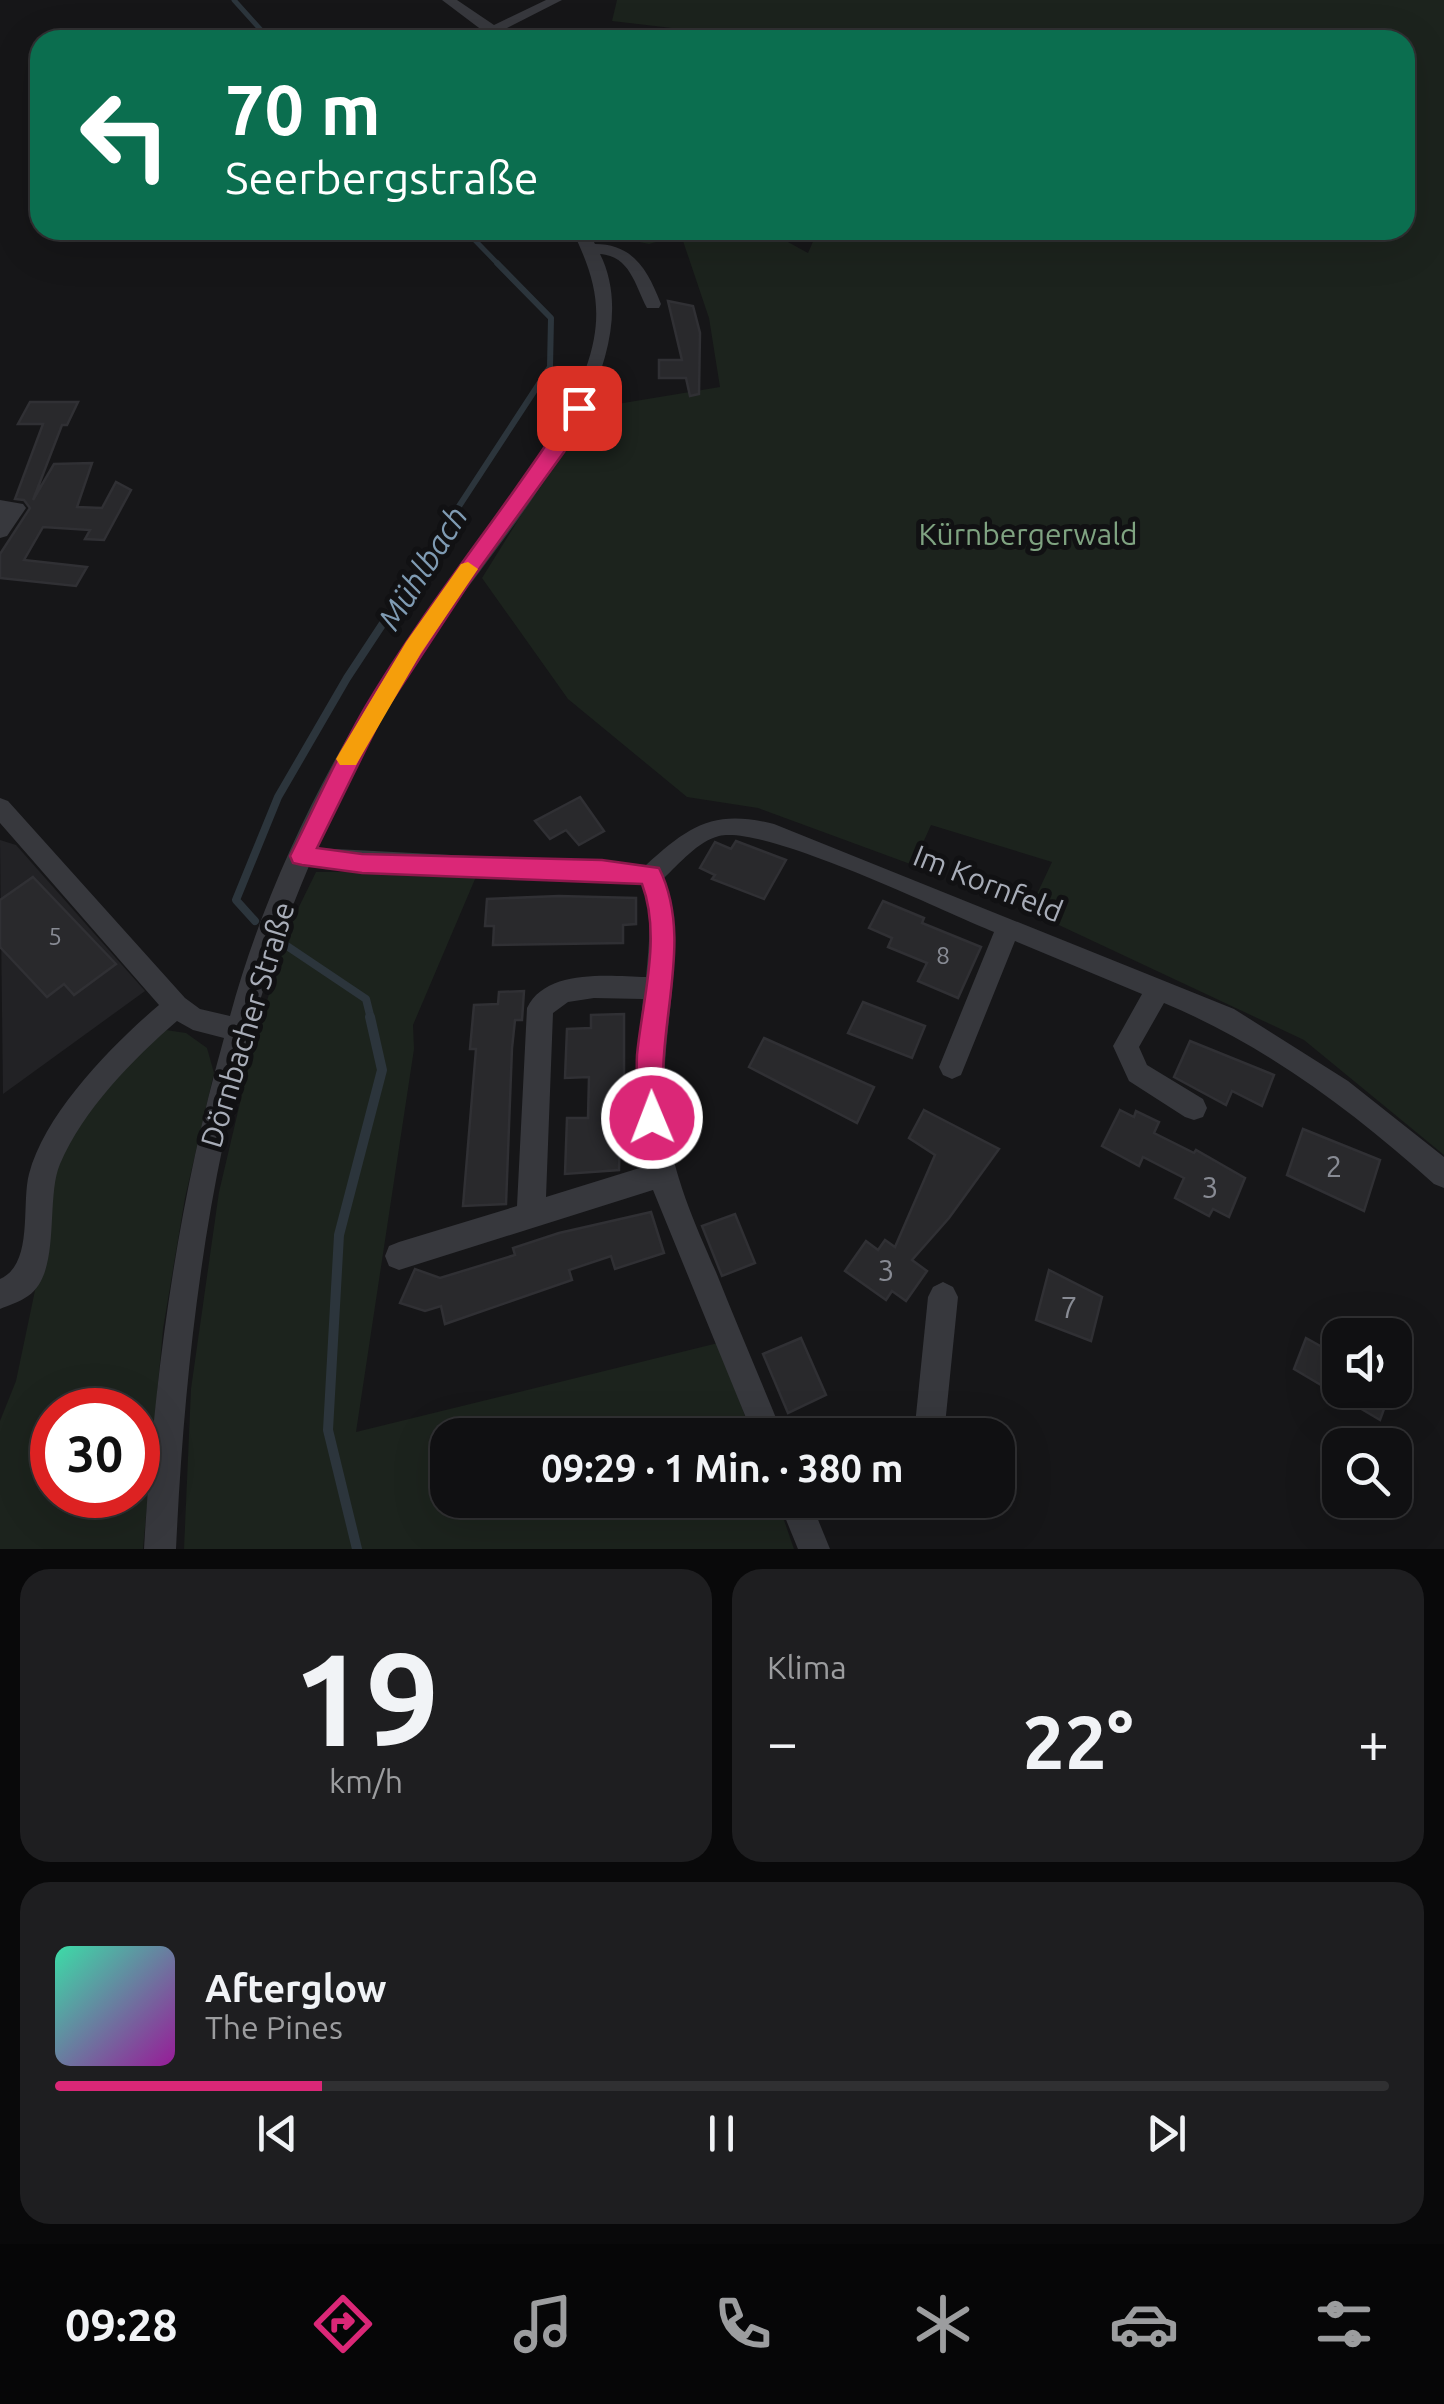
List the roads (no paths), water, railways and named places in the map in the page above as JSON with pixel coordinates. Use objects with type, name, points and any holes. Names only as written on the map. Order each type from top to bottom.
[{"type":"street","points":[[448,0],[492,30]]},
{"type":"street","points":[[507,30],[556,0]]},
{"type":"street","name":"Dörnbacher Straße","points":[[160,1549],[181,1306],[214,1124],[240,1030],[302,856],[346,762],[384,695],[462,578],[558,448],[579,408],[602,320],[601,272],[587,240]]},
{"type":"street","points":[[593,249],[610,249],[628,256],[638,268],[653,304]]},
{"type":"street","points":[[0,506],[16,508],[0,531]]},
{"type":"street","points":[[2,812],[176,1006],[193,1019],[240,1030]]},
{"type":"street","name":"Im Kornfeld","points":[[651,875],[697,834],[717,825],[735,824],[801,842],[1225,1017],[1285,1050],[1360,1105],[1444,1176]]},
{"type":"street","points":[[302,856],[362,863],[651,875],[662,903],[663,930],[650,1060],[652,1118],[662,1175],[761,1418]]},
{"type":"street","points":[[952,1067],[1008,928]]},
{"type":"street","points":[[531,1215],[540,1008],[564,990],[656,988]]},
{"type":"street","points":[[1159,988],[1126,1046],[1138,1073],[1194,1108]]},
{"type":"street","points":[[0,1294],[20,1284],[35,1259],[36,1207],[48,1159],[126,1053],[176,1006]]},
{"type":"street","points":[[399,1256],[662,1175]]},
{"type":"street","points":[[932,1418],[943,1296]]},
{"type":"street","points":[[801,1518],[814,1549]]},
{"type":"waterway","name":"Mühlbach","points":[[234,0],[261,30]]},
{"type":"waterway","name":"Mühlbach","points":[[475,240],[499,265]]},
{"type":"waterway","name":"Mühlbach","points":[[399,598],[550,367],[551,318],[497,263]]},
{"type":"waterway","name":"Mühlbach","points":[[255,921],[236,900],[278,797],[347,678],[401,596]]},
{"type":"waterway","name":"Mühlbach","points":[[284,944],[366,999],[371,1019]]},
{"type":"waterway","name":"Mühlbach","points":[[357,1549],[328,1430],[339,1235],[382,1070],[370,1017]]},
{"type":"park label","name":"Kürnbergerwald","points":[[1028,535]]}]
